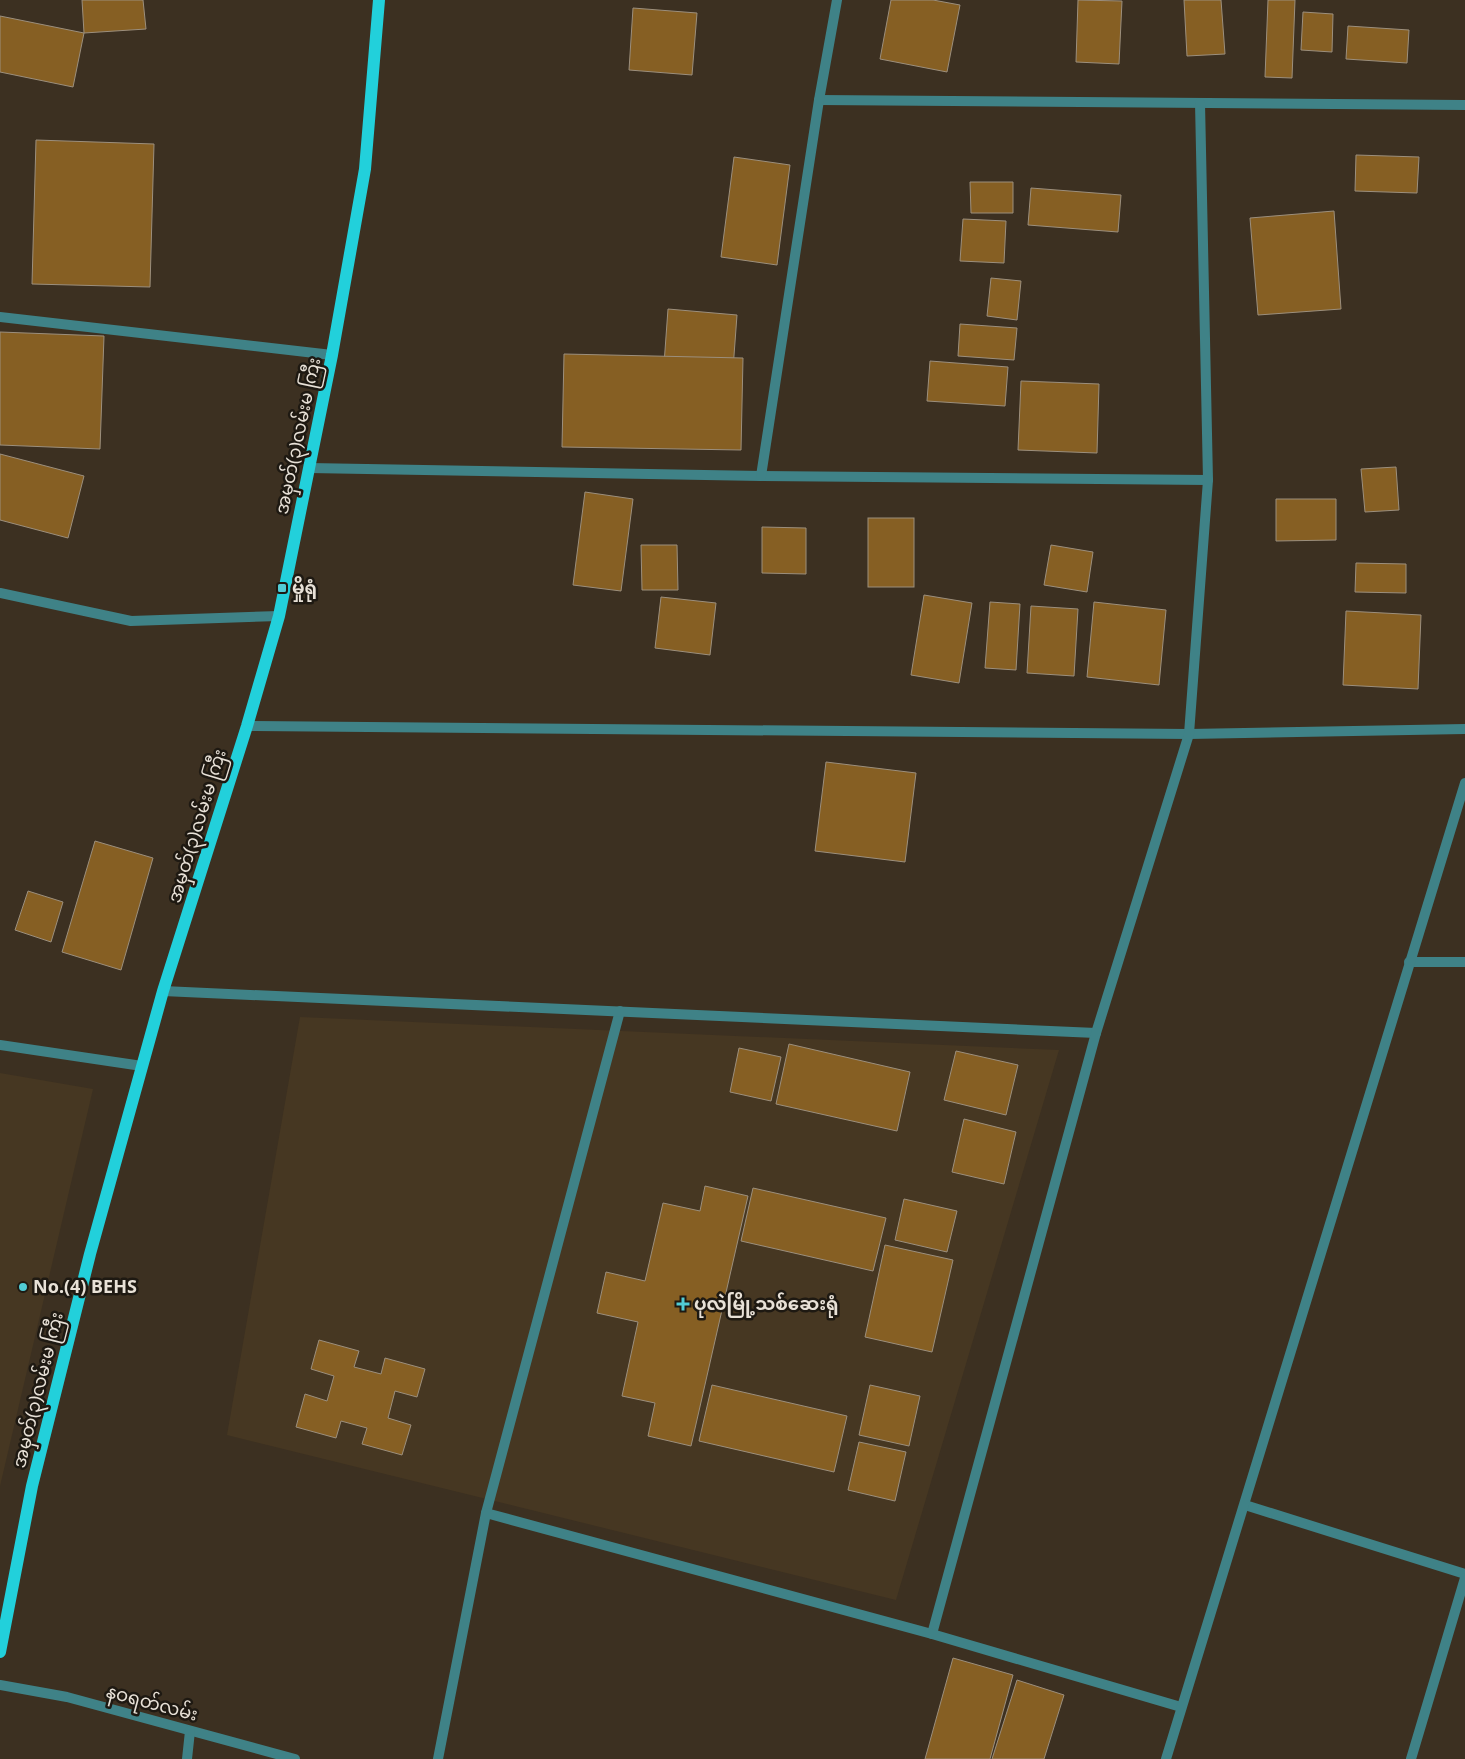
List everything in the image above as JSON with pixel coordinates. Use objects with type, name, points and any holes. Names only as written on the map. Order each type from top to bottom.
[{"type":"main road","name":"အမှတ်(၃)လမ်းမ ကြီး","points":[[0,1652],[32,1486],[90,1254],[163,991],[247,726],[278,616],[332,355],[365,168],[379,0]]},
{"type":"street","points":[[762,476],[819,100],[837,0]]},
{"type":"street","points":[[819,100],[1465,105]]},
{"type":"street","points":[[932,1634],[1096,1033],[1189,734],[1208,480],[1200,103]]},
{"type":"street","points":[[0,317],[332,355]]},
{"type":"street","points":[[310,468],[762,476],[1208,480]]},
{"type":"street","points":[[0,593],[131,621],[278,616]]},
{"type":"street","points":[[247,726],[1189,734],[1465,729]]},
{"type":"street","points":[[1166,1759],[1245,1505],[1408,962],[1465,783]]},
{"type":"street","points":[[1408,962],[1465,962]]},
{"type":"street","points":[[163,991],[1096,1033]]},
{"type":"street","points":[[438,1759],[486,1513],[620,1011]]},
{"type":"street","points":[[0,1045],[142,1066]]},
{"type":"street","points":[[1245,1505],[1465,1574]]},
{"type":"street","points":[[486,1513],[932,1634],[1181,1707]]},
{"type":"street","points":[[1411,1759],[1465,1578]]},
{"type":"street","name":"နဝရတ်လမ်း","points":[[0,1685],[67,1697],[294,1759]]},
{"type":"street","points":[[187,1759],[190,1731]]},
{"type":"shaded area","points":[[300,1017],[1059,1050],[896,1600],[227,1435]]},
{"type":"shaded area","name":"No.(4) BEHS","points":[[0,1073],[93,1089],[0,1486]]},
{"type":"building","points":[[82,0],[143,0],[146,29],[84,33]]},
{"type":"building","points":[[891,0],[933,0],[960,5],[947,72],[880,59]]},
{"type":"building","points":[[1078,0],[1122,1],[1119,64],[1076,62]]},
{"type":"building","points":[[1184,0],[1221,0],[1225,54],[1187,56]]},
{"type":"building","points":[[1268,0],[1295,0],[1292,78],[1265,77]]},
{"type":"building","points":[[633,8],[697,13],[692,75],[629,70]]},
{"type":"building","points":[[1303,12],[1333,14],[1332,52],[1301,50]]},
{"type":"building","points":[[0,16],[84,33],[73,87],[0,72]]},
{"type":"building","points":[[1348,26],[1409,30],[1407,63],[1346,59]]},
{"type":"building","points":[[36,140],[154,144],[150,287],[32,284]]},
{"type":"building","points":[[1356,155],[1419,157],[1417,193],[1355,191]]},
{"type":"building","points":[[734,157],[790,165],[777,265],[721,257]]},
{"type":"building","points":[[970,182],[1013,182],[1013,213],[971,213]]},
{"type":"building","points":[[1031,188],[1121,195],[1118,232],[1028,225]]},
{"type":"building","points":[[1334,211],[1341,309],[1258,315],[1250,218]]},
{"type":"building","points":[[963,219],[1006,221],[1004,263],[960,261]]},
{"type":"building","points":[[991,278],[1021,281],[1017,320],[987,316]]},
{"type":"building","points":[[668,309],[737,315],[733,369],[664,364]]},
{"type":"building","points":[[960,324],[1017,328],[1014,360],[958,356]]},
{"type":"building","points":[[0,332],[104,336],[100,449],[0,445]]},
{"type":"building","points":[[564,354],[743,358],[741,450],[562,447]]},
{"type":"building","points":[[930,361],[1008,367],[1005,406],[927,401]]},
{"type":"building","points":[[1021,381],[1099,384],[1097,453],[1018,450]]},
{"type":"building","points":[[0,454],[84,476],[68,538],[0,520]]},
{"type":"building","points":[[1396,467],[1399,510],[1365,512],[1361,469]]},
{"type":"building","points":[[585,492],[633,499],[621,591],[573,585]]},
{"type":"building","points":[[1276,499],[1336,499],[1336,540],[1276,541]]},
{"type":"building","points":[[868,518],[914,518],[914,587],[868,587]]},
{"type":"building","points":[[762,527],[806,528],[806,574],[762,573]]},
{"type":"building","points":[[641,545],[677,545],[678,590],[642,590]]},
{"type":"building","points":[[1051,545],[1093,552],[1087,592],[1044,585]]},
{"type":"building","points":[[1356,563],[1406,564],[1406,593],[1355,592]]},
{"type":"building","points":[[924,595],[972,603],[959,683],[911,675]]},
{"type":"building","points":[[661,597],[716,603],[710,655],[655,648]]},
{"type":"building","points":[[990,602],[1020,604],[1016,670],[985,668]]},
{"type":"building","points":[[1094,602],[1166,610],[1159,685],[1087,677]]},
{"type":"building","points":[[1031,606],[1078,609],[1074,676],[1027,673]]},
{"type":"building","points":[[1346,611],[1421,615],[1418,689],[1343,685]]},
{"type":"building","points":[[826,762],[916,773],[905,862],[815,851]]},
{"type":"building","points":[[95,841],[153,858],[121,970],[62,952]]},
{"type":"building","points":[[28,891],[63,902],[51,942],[15,930]]},
{"type":"building","points":[[789,1044],[910,1072],[897,1131],[776,1104]]},
{"type":"building","points":[[739,1048],[781,1057],[771,1101],[730,1092]]},
{"type":"building","points":[[956,1051],[1018,1065],[1006,1115],[944,1100]]},
{"type":"building","points":[[964,1119],[1016,1132],[1004,1184],[952,1172]]},
{"type":"building","points":[[705,1186],[748,1196],[691,1446],[648,1436],[655,1403],[622,1396],[638,1322],[597,1313],[606,1272],[645,1281],[663,1203],[700,1211]]},
{"type":"building","points":[[753,1188],[886,1218],[873,1271],[741,1241]]},
{"type":"building","points":[[904,1199],[957,1211],[947,1252],[895,1240]]},
{"type":"building","points":[[885,1245],[953,1260],[932,1352],[865,1337]]},
{"type":"building","points":[[319,1340],[359,1351],[354,1367],[381,1374],[385,1358],[425,1369],[417,1397],[395,1391],[388,1418],[411,1425],[402,1455],[362,1444],[367,1428],[341,1421],[336,1438],[296,1427],[305,1394],[327,1401],[334,1376],[311,1369]]},
{"type":"building","points":[[712,1385],[847,1416],[834,1472],[699,1441]]},
{"type":"building","points":[[870,1385],[920,1396],[909,1446],[859,1435]]},
{"type":"building","points":[[859,1442],[906,1452],[895,1501],[848,1490]]},
{"type":"building","points":[[953,1658],[1013,1675],[990,1759],[925,1759]]},
{"type":"building","points":[[1017,1680],[1064,1695],[1044,1759],[992,1759]]},
{"type":"place","name":"မှိုရုံ","points":[[282,588]]},
{"type":"place","name":"No.(4) BEHS","points":[[23,1287]]},
{"type":"place","name":"ပုလဲမြို့သစ်ဆေးရုံ","points":[[683,1304]]}]
